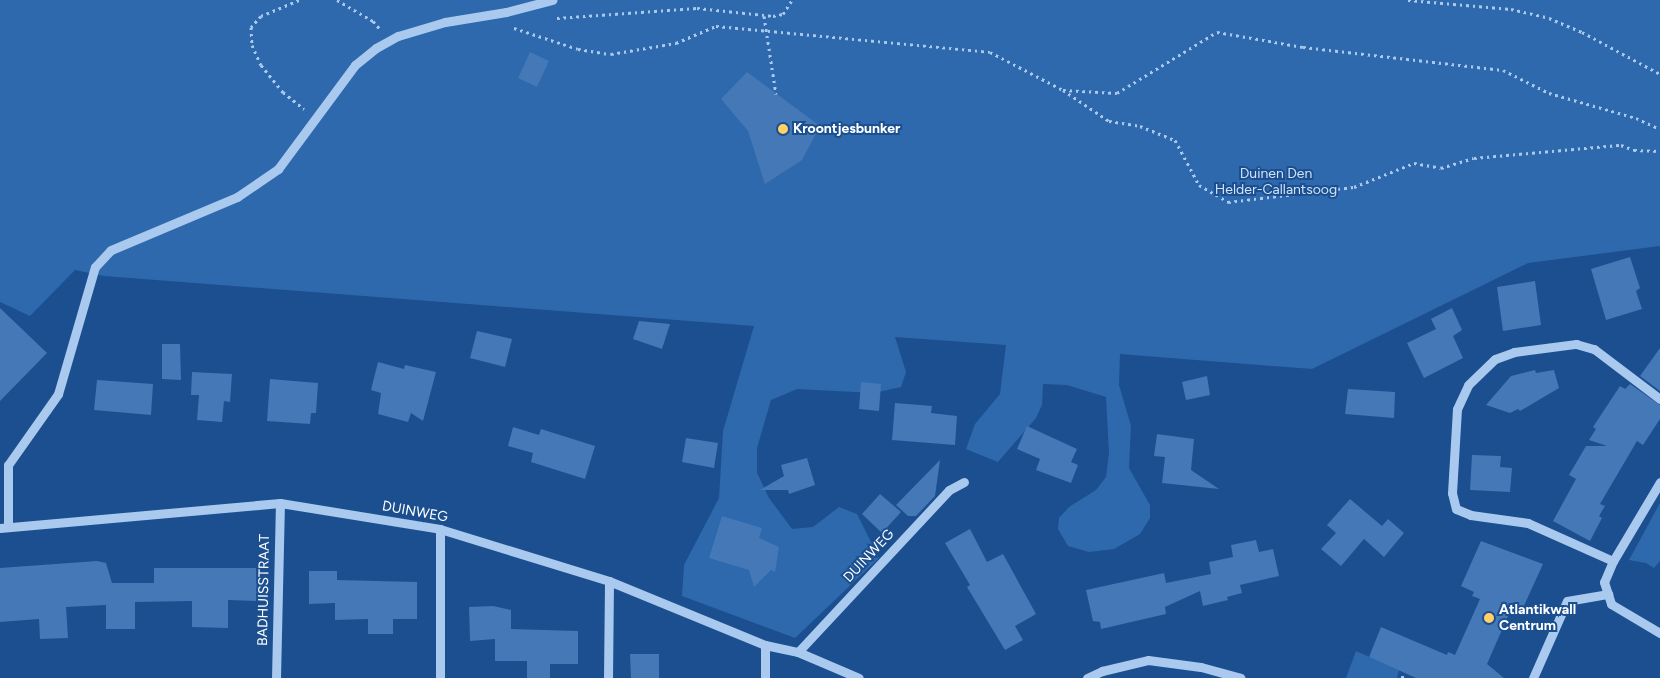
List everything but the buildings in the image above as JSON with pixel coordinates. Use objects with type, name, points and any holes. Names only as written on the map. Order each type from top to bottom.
[{"type":"street","name":"DUINWEG","points":[[552,0],[502,13],[445,22],[387,42],[355,65],[278,169],[237,197],[111,250],[95,267],[58,394],[8,465],[4,527],[280,503],[440,529],[609,581],[765,645],[798,652],[859,678]]},
{"type":"street","points":[[1612,560],[1528,522],[1472,515],[1456,508],[1452,493],[1457,409],[1468,385],[1495,360],[1514,352],[1576,344],[1594,349],[1660,399]]},
{"type":"street","name":"DUINWEG","points":[[798,652],[949,490],[964,482]]},
{"type":"street","points":[[1660,482],[1612,560],[1604,582],[1611,604],[1660,633]]},
{"type":"street","name":"BADHUISSTRAAT","points":[[276,678],[280,503]]},
{"type":"street","points":[[440,529],[440,678]]},
{"type":"street","points":[[608,678],[609,581]]},
{"type":"street","points":[[1533,678],[1567,601],[1608,594]]},
{"type":"street","points":[[765,645],[765,678]]},
{"type":"street","points":[[1087,678],[1102,671],[1148,660],[1201,667],[1241,678]]},
{"type":"path","points":[[299,0],[261,16],[251,27],[252,45],[272,78],[314,121]]},
{"type":"path","points":[[337,0],[373,21],[387,42]]},
{"type":"path","points":[[555,18],[698,8],[764,16],[783,14],[792,0]]},
{"type":"path","points":[[1408,0],[1511,9],[1549,18],[1582,32],[1660,74]]},
{"type":"path","points":[[502,13],[515,29],[530,31],[578,49],[611,54],[676,43],[716,26],[990,52],[1063,90],[1109,121],[1140,126],[1175,140],[1199,185],[1228,202],[1354,187],[1414,163],[1441,168],[1474,158],[1621,145],[1634,150],[1660,151]]},
{"type":"path","points":[[764,16],[776,94]]},
{"type":"path","points":[[1063,90],[1117,93],[1217,32],[1303,47],[1503,70],[1549,94],[1636,118],[1660,129]]},
{"type":"path","points":[[1402,678],[1404,672]]},
{"type":"green space","name":"Duinen Den Helder-Callantsoog","points":[[0,0],[1660,0],[1660,246],[1528,263],[1312,369],[1120,354],[1119,385],[1131,426],[1129,468],[1150,505],[1150,518],[1140,534],[1114,549],[1089,552],[1068,546],[1058,529],[1059,518],[1069,507],[1096,490],[1106,477],[1109,453],[1106,397],[1067,385],[1043,384],[1042,405],[1036,418],[998,462],[966,449],[975,424],[1000,394],[1006,345],[895,337],[906,372],[901,387],[874,393],[797,389],[771,400],[757,448],[757,473],[769,498],[792,529],[813,527],[839,507],[857,514],[879,558],[795,638],[682,596],[684,565],[719,498],[723,431],[754,326],[104,276],[75,270],[30,316],[0,302]]},
{"type":"green space","points":[[1660,503],[1660,561],[1654,568],[1646,563],[1629,560]]},
{"type":"green space","points":[[1356,651],[1399,670],[1397,678],[1346,678]]},
{"type":"place","name":"Kroontjesbunker","points":[[783,129]]},
{"type":"place","name":"Atlantikwall Centrum","points":[[1489,618]]}]
